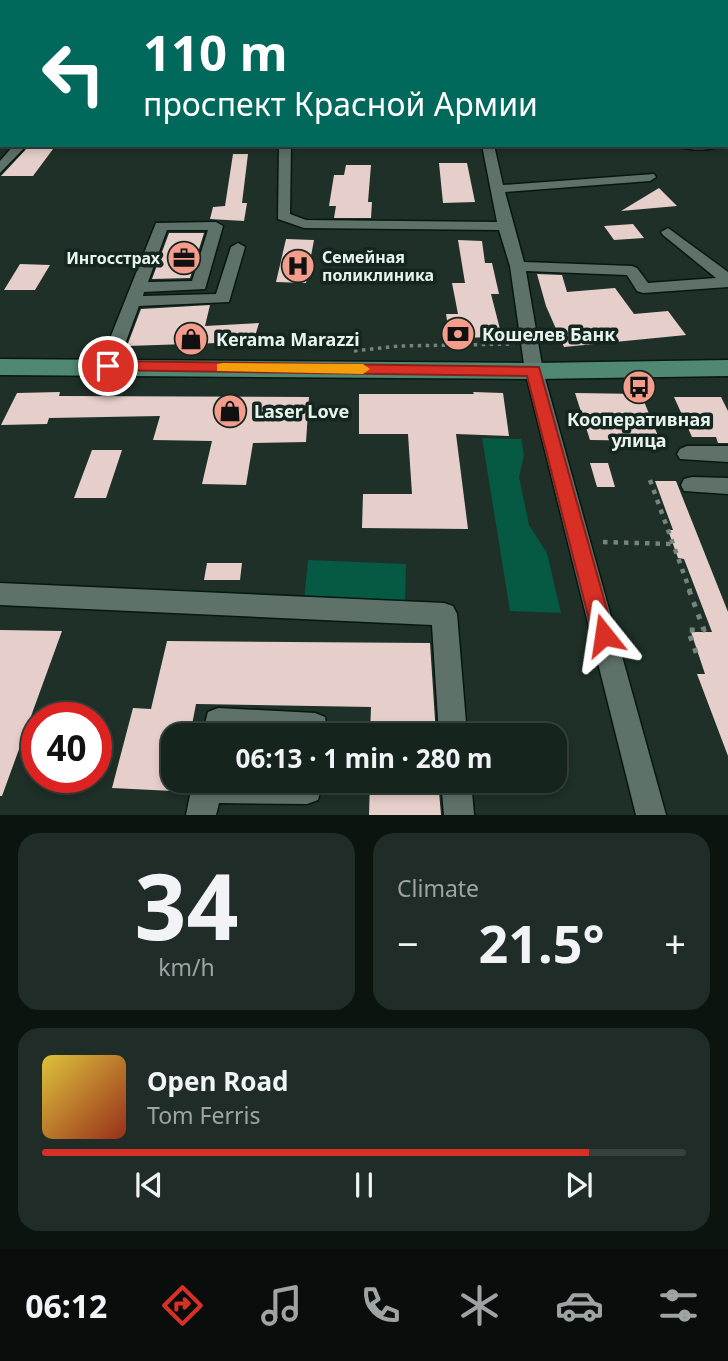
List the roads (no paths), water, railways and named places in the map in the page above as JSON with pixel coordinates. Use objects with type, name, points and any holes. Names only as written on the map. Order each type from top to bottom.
[{"type":"main road","points":[[0,367],[534,371],[728,368]]},
{"type":"street","points":[[0,169],[19,147]]},
{"type":"street","points":[[285,147],[283,216],[304,224],[505,226]]},
{"type":"street","points":[[488,147],[505,226],[518,266],[534,371],[651,815]]},
{"type":"street","points":[[498,189],[650,177]]},
{"type":"street","points":[[108,366],[134,294],[161,226],[216,226],[199,286],[134,294]]},
{"type":"street","points":[[667,232],[728,281]]},
{"type":"street","points":[[134,294],[223,299],[238,247]]},
{"type":"street","points":[[518,266],[632,271],[643,288],[728,281]]},
{"type":"street","points":[[687,454],[728,454]]},
{"type":"street","points":[[692,485],[728,486]]},
{"type":"street","points":[[0,594],[444,614],[452,723]]},
{"type":"street","points":[[218,723],[237,723]]},
{"type":"street","points":[[205,794],[225,793]]},
{"type":"street","points":[[457,793],[459,815]]},
{"type":"place","name":"Ингосстрах","points":[[184,258]]},
{"type":"place","name":"Семейная поликлиника","points":[[298,266]]},
{"type":"place","name":"Кошелев Банк","points":[[458,334]]},
{"type":"place","name":"Kerama Marazzi","points":[[191,339]]},
{"type":"place","name":"Кооперативная улица","points":[[639,387]]},
{"type":"place","name":"Laser Love","points":[[230,411]]}]
